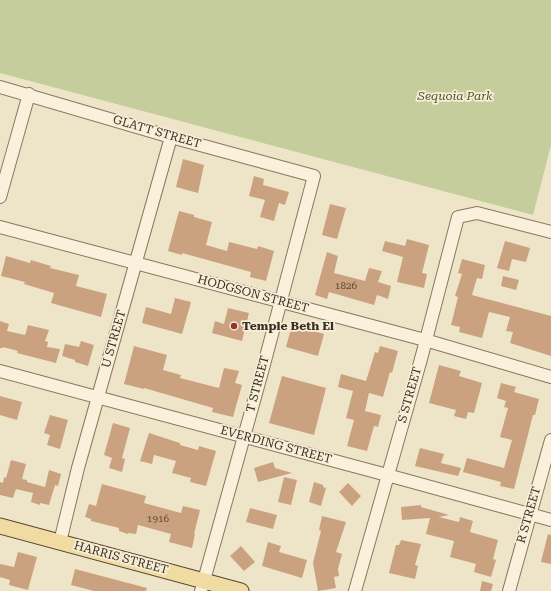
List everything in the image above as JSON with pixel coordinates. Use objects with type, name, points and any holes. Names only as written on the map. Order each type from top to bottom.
[{"type":"main road","name":"HARRIS STREET","points":[[0,526],[60,542],[202,586],[241,591]]},
{"type":"street","name":"GLATT STREET","points":[[0,86],[171,137],[314,176]]},
{"type":"street","points":[[0,197],[29,94]]},
{"type":"street","name":"U STREET","points":[[60,542],[98,397],[171,137]]},
{"type":"street","name":"T STREET","points":[[202,586],[314,176]]},
{"type":"street","name":"S STREET","points":[[355,591],[421,359],[458,217],[477,213],[551,232]]},
{"type":"street","name":"HODGSON STREET","points":[[0,227],[425,340],[551,377]]},
{"type":"street","name":"EVERDING STREET","points":[[0,371],[551,520]]},
{"type":"street","name":"R STREET","points":[[509,591],[551,440]]},
{"type":"green space","name":"Sequoia Park","points":[[0,0],[551,0],[551,145],[533,215],[0,73]]},
{"type":"building","points":[[183,159],[204,165],[198,193],[176,187]]},
{"type":"building","points":[[254,176],[264,179],[263,185],[289,192],[285,205],[279,203],[274,221],[260,217],[265,200],[249,196]]},
{"type":"building","points":[[330,204],[346,208],[337,239],[322,235]]},
{"type":"building","points":[[179,211],[212,222],[206,245],[227,251],[229,242],[257,249],[258,246],[274,251],[266,281],[250,277],[251,272],[182,253],[182,255],[168,251]]},
{"type":"building","points":[[407,239],[429,245],[422,273],[427,274],[424,288],[397,282],[403,257],[382,251],[385,241],[405,246]]},
{"type":"building","points":[[505,241],[530,248],[526,262],[512,259],[509,271],[497,268]]},
{"type":"building","points":[[327,252],[338,256],[334,273],[365,281],[369,268],[382,271],[378,282],[391,286],[388,299],[377,295],[374,305],[329,292],[327,299],[315,295]]},
{"type":"building","points":[[6,256],[30,263],[31,260],[51,266],[50,268],[79,275],[76,286],[107,294],[101,317],[51,303],[54,293],[24,284],[25,282],[1,276]]},
{"type":"building","points":[[462,259],[485,265],[482,279],[477,278],[472,295],[551,316],[551,356],[510,343],[513,332],[506,331],[510,317],[489,312],[482,338],[459,332],[460,327],[451,325],[458,297],[455,296],[462,274],[458,273]]},
{"type":"building","points":[[503,276],[519,280],[516,290],[501,286]]},
{"type":"building","points":[[175,298],[191,302],[182,334],[142,323],[146,307],[171,314]]},
{"type":"building","points":[[228,308],[249,313],[242,341],[212,333],[215,321],[224,324]]},
{"type":"building","points":[[0,321],[9,324],[7,331],[25,335],[28,325],[49,330],[45,341],[48,342],[47,347],[60,349],[56,363],[17,353],[18,351],[3,347],[0,348]]},
{"type":"building","points":[[292,325],[324,334],[318,356],[286,347]]},
{"type":"building","points":[[81,341],[94,345],[88,366],[62,356],[65,344],[79,347]]},
{"type":"building","points":[[134,346],[167,355],[163,370],[181,375],[180,378],[219,388],[224,368],[239,371],[235,383],[242,385],[233,417],[212,412],[213,408],[144,388],[124,384]]},
{"type":"building","points":[[380,346],[398,351],[383,397],[369,393],[365,411],[381,415],[378,427],[374,426],[367,451],[347,446],[354,420],[346,418],[353,391],[338,387],[341,374],[366,381],[375,352],[378,353]]},
{"type":"building","points":[[439,365],[461,371],[459,376],[482,383],[474,413],[468,412],[466,419],[454,416],[456,410],[429,403]]},
{"type":"building","points":[[282,376],[326,388],[314,435],[269,423]]},
{"type":"building","points":[[501,383],[516,387],[514,392],[539,399],[535,415],[533,415],[514,489],[500,486],[501,482],[463,472],[467,458],[504,468],[512,440],[500,437],[508,408],[504,407],[506,401],[497,398]]},
{"type":"building","points":[[0,396],[22,402],[17,420],[0,415]]},
{"type":"building","points":[[50,415],[68,420],[60,449],[47,445],[50,435],[44,433]]},
{"type":"building","points":[[113,423],[130,428],[122,458],[125,459],[122,472],[109,468],[112,458],[104,455]]},
{"type":"building","points":[[149,433],[198,450],[199,446],[216,451],[206,486],[190,482],[191,478],[172,473],[176,461],[154,455],[152,464],[140,461]]},
{"type":"building","points":[[420,448],[444,454],[441,463],[461,468],[458,476],[415,466]]},
{"type":"building","points":[[11,460],[26,464],[22,479],[27,480],[27,482],[45,487],[49,470],[61,474],[58,486],[55,485],[49,505],[40,503],[40,505],[31,502],[33,493],[16,489],[13,498],[0,495],[0,482],[3,483],[4,477],[6,478]]},
{"type":"building","points":[[273,462],[275,468],[292,473],[258,482],[254,468]]},
{"type":"building","points":[[284,477],[297,480],[291,505],[278,502]]},
{"type":"building","points":[[314,482],[323,485],[323,487],[326,488],[321,506],[309,502]]},
{"type":"building","points":[[348,483],[361,496],[352,506],[339,492]]},
{"type":"building","points":[[102,484],[146,496],[144,503],[181,513],[183,506],[200,510],[192,548],[169,542],[171,534],[138,525],[136,534],[128,534],[119,531],[119,528],[91,521],[91,519],[85,517],[89,504],[96,506]]},
{"type":"building","points":[[421,505],[421,507],[449,515],[439,517],[459,522],[460,517],[473,521],[470,532],[498,540],[493,559],[496,560],[491,577],[474,572],[476,564],[450,557],[454,541],[426,534],[430,518],[402,520],[401,507]]},
{"type":"building","points":[[250,508],[277,515],[273,529],[246,522]]},
{"type":"building","points":[[322,516],[346,522],[336,552],[342,554],[338,569],[339,576],[334,577],[336,588],[318,591],[313,563],[321,531],[319,530]]},
{"type":"building","points":[[548,534],[551,535],[551,564],[541,562]]},
{"type":"building","points":[[401,540],[421,544],[415,565],[418,566],[415,579],[389,573],[396,545],[399,545]]},
{"type":"building","points":[[268,542],[281,546],[279,552],[307,560],[302,578],[262,566]]},
{"type":"building","points":[[241,546],[255,562],[244,571],[230,556]]},
{"type":"building","points":[[18,552],[37,557],[28,590],[9,585],[10,580],[0,577],[0,564],[14,567]]},
{"type":"building","points":[[75,569],[147,588],[146,591],[94,591],[71,585]]},
{"type":"building","points":[[482,581],[493,584],[491,591],[480,591]]},
{"type":"place","name":"Temple Beth El","points":[[234,326]]}]
